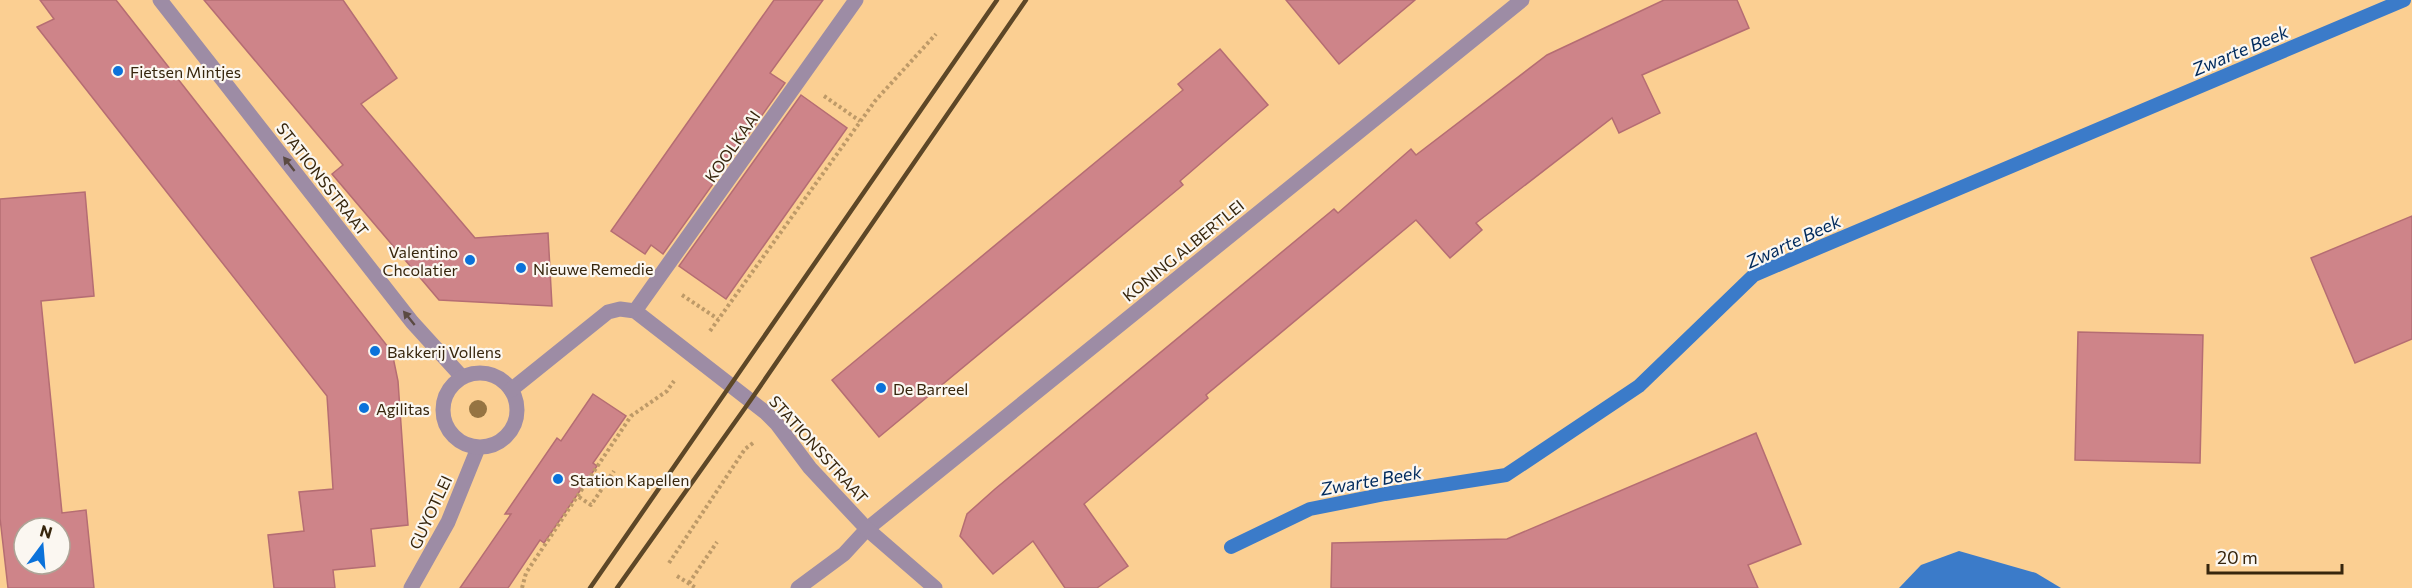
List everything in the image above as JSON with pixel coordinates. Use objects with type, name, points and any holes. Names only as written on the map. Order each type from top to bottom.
[{"type":"street","name":"STATIONSSTRAAT","points":[[160,0],[412,322],[462,377]]},
{"type":"street","name":"KOOLKAAI","points":[[635,311],[856,0]]},
{"type":"street","name":"KONING ALBERTLEI","points":[[798,588],[844,554],[867,529],[1522,0]]},
{"type":"street","points":[[512,390],[608,312],[620,309],[635,311]]},
{"type":"street","name":"STATIONSSTRAAT","points":[[635,311],[649,319],[692,356],[765,412],[777,424],[810,468],[867,529],[935,588]]},
{"type":"street","points":[[480,372],[498,377],[512,390],[517,406],[516,422],[507,436],[494,446],[478,448],[462,444],[449,434],[442,418],[442,402],[449,388],[462,377],[480,372]]},
{"type":"street","name":"GUYOTLEI","points":[[411,588],[448,522],[478,448]]},
{"type":"path","points":[[522,588],[526,573],[579,497],[631,416],[668,390],[874,101],[936,34]]},
{"type":"path","points":[[800,80],[860,121]]},
{"type":"path","points":[[659,280],[718,319]]},
{"type":"path","points":[[669,563],[745,449],[777,424]]},
{"type":"path","points":[[579,497],[591,505],[614,471]]},
{"type":"path","points":[[689,583],[717,542]]},
{"type":"path","points":[[677,576],[696,588]]},
{"type":"water","points":[[1959,551],[2036,573],[2061,588],[1899,588],[1921,565]]},
{"type":"building","points":[[40,0],[116,0],[392,352],[398,381],[408,525],[371,529],[375,566],[333,570],[335,588],[274,588],[268,535],[304,531],[299,492],[333,489],[327,396],[37,27],[54,19]]},
{"type":"building","points":[[204,0],[343,0],[397,78],[361,104],[475,238],[548,233],[552,306],[439,300],[332,174],[343,165]]},
{"type":"building","points":[[774,0],[823,0],[770,73],[785,83],[663,254],[651,245],[645,254],[611,231]]},
{"type":"building","points":[[1286,0],[1415,0],[1339,64]]},
{"type":"building","points":[[1664,0],[1737,0],[1749,28],[1642,75],[1660,113],[1619,133],[1612,118],[1476,223],[1482,230],[1450,258],[1416,220],[1206,395],[1208,398],[1084,504],[1128,566],[1097,588],[1065,588],[1033,541],[993,574],[960,536],[967,514],[995,489],[1334,209],[1338,213],[1411,149],[1416,155],[1547,55]]},
{"type":"building","points":[[1220,49],[1268,105],[1180,181],[1183,185],[879,437],[832,380],[1183,90],[1178,84]]},
{"type":"building","points":[[801,95],[847,128],[726,299],[679,266]]},
{"type":"building","points":[[85,192],[94,296],[41,301],[62,513],[86,510],[94,588],[8,588],[0,518],[0,199]]},
{"type":"building","points":[[2412,216],[2412,339],[2355,363],[2311,258]]},
{"type":"building","points":[[2078,332],[2203,335],[2200,463],[2075,460]]},
{"type":"building","name":"Station Kapellen","points":[[593,394],[626,416],[593,463],[597,466],[544,543],[540,540],[508,588],[460,588],[511,514],[505,514],[557,438],[561,441]]},
{"type":"building","points":[[1756,433],[1801,544],[1748,565],[1758,588],[1331,588],[1332,543],[1507,539]]},
{"type":"waterway","name":"Zwarte Beek","points":[[1231,547],[1310,509],[1385,494],[1506,475],[1639,386],[1754,275],[2404,0]]},
{"type":"railway","points":[[590,588],[997,0]]},
{"type":"railway","points":[[617,588],[750,401],[1026,0]]},
{"type":"place","name":"Fietsen Mintjes","points":[[118,71]]},
{"type":"place","name":"Valentino Chcolatier","points":[[470,260]]},
{"type":"place","name":"Nieuwe Remedie","points":[[521,268]]},
{"type":"place","name":"Bakkerij Vollens","points":[[375,351]]},
{"type":"place","name":"De Barreel","points":[[881,388]]},
{"type":"place","name":"Agilitas","points":[[364,408]]},
{"type":"place","name":"Station Kapellen","points":[[558,479]]}]
